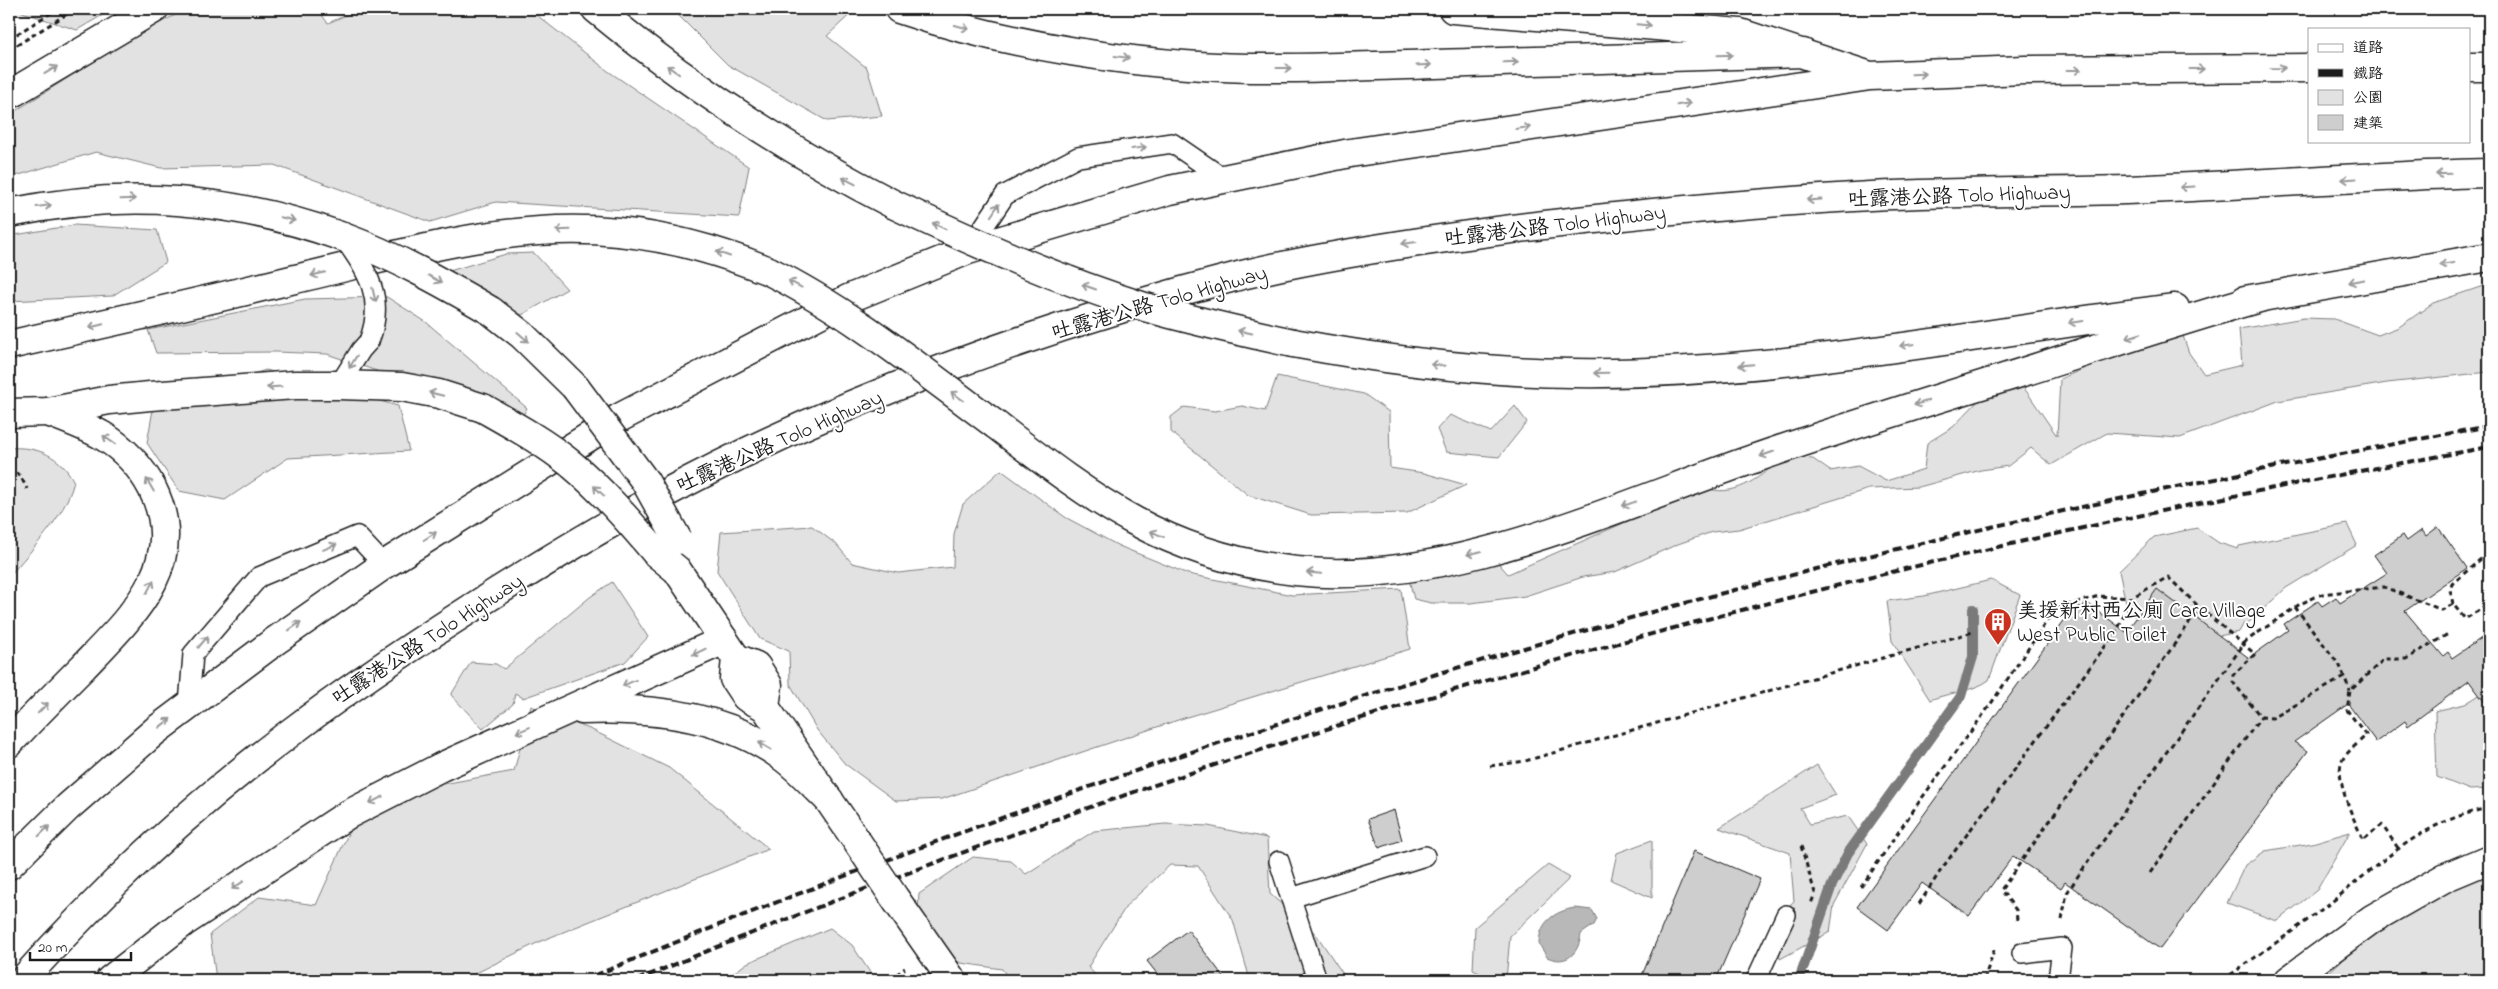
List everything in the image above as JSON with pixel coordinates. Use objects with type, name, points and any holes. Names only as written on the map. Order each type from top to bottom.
[{"type":"main road","points":[[9,95],[154,9]]},
{"type":"main road","points":[[596,9],[652,55],[712,98],[802,155],[893,204],[975,244],[1057,276],[1145,306],[1219,327],[1363,356],[1495,369],[1573,373],[1745,366],[2263,297],[2489,257]]},
{"type":"main road","points":[[899,9],[975,31],[1063,49],[1187,64],[1248,68],[1386,66],[1804,53]]},
{"type":"main road","points":[[1453,9],[1740,33],[1870,76]]},
{"type":"main road","points":[[2470,67],[2489,67]]},
{"type":"main road","points":[[9,865],[104,774],[189,704],[312,614],[384,565],[619,418],[850,298],[968,250],[1170,190],[1350,153],[1870,76],[2025,70],[2308,68]]},
{"type":"main road","name":"吐露港公路 Tolo Highway","points":[[23,980],[121,877],[216,790],[329,702],[431,633],[571,546],[666,492],[806,426],[897,387],[1014,344],[1134,306],[1247,274],[1370,249],[1618,216],[1874,196],[2128,190],[2398,175],[2489,173]]},
{"type":"main road","points":[[9,213],[79,201],[160,198],[246,208],[297,221],[367,246],[423,272],[491,310],[554,364],[575,387],[645,481],[677,570],[730,649],[756,666],[764,677],[768,685],[765,706],[952,980]]},
{"type":"main road","points":[[9,345],[408,253],[487,237],[542,231],[617,232],[658,237],[716,252],[769,272],[798,286],[852,320],[996,425],[1063,477],[1103,504],[1155,534],[1191,548],[1260,566],[1329,574],[1359,573],[1417,565],[1514,544],[1854,424],[2004,378],[2174,322],[2263,297]]},
{"type":"main road","points":[[9,413],[48,412],[125,398],[294,385],[402,388],[439,394],[483,408],[533,437],[571,464],[621,512],[667,546]]},
{"type":"main road","points":[[9,743],[132,616],[152,585],[162,555],[164,542],[165,528],[158,501],[141,470],[123,451],[102,435],[48,412]]},
{"type":"main road","points":[[110,980],[184,922],[347,815],[441,767],[568,711],[730,649]]},
{"type":"main road","points":[[568,711],[619,709],[653,711],[715,725],[750,737],[784,758],[829,800]]},
{"type":"main road","points":[[2289,980],[2372,919],[2446,877],[2489,858]]},
{"type":"lane","points":[[968,250],[1005,195],[1078,157],[1172,143],[1223,178]]},
{"type":"lane","points":[[339,385],[361,350],[369,341],[376,317],[374,295],[367,276],[343,237]]},
{"type":"lane","points":[[189,704],[193,654],[259,577],[357,536],[384,565]]},
{"type":"lane","points":[[1291,898],[1425,856]]},
{"type":"lane","points":[[1279,861],[1317,980]]},
{"type":"lane","points":[[1756,980],[1786,915]]},
{"type":"lane","points":[[2022,953],[2062,948],[2058,980]]},
{"type":"path","points":[[9,39],[57,9]]},
{"type":"path","points":[[9,50],[74,9]]},
{"type":"path","points":[[9,467],[21,477],[27,489]]},
{"type":"path","points":[[2489,552],[2452,584],[2450,590],[2452,604],[2465,619],[2489,604]]},
{"type":"path","points":[[1861,887],[1988,708],[2055,609],[2099,596],[2131,598],[2168,577],[2200,608],[2254,654],[2233,675],[2233,682],[2261,718]]},
{"type":"path","points":[[2062,927],[2067,893],[2246,641],[2295,607],[2322,594],[2384,587],[2414,597],[2442,610],[2452,604]]},
{"type":"path","points":[[1919,904],[1943,867],[2118,629],[2131,598]]},
{"type":"path","points":[[2295,607],[2340,666],[2350,691],[2347,710],[2366,735],[2342,761],[2341,777],[2347,800],[2363,840],[2382,825],[2398,848]]},
{"type":"path","points":[[2017,920],[2016,910],[2001,890],[2200,608]]},
{"type":"path","points":[[1490,766],[1525,761],[1973,632]]},
{"type":"path","points":[[2350,691],[2384,659],[2406,659],[2448,634]]},
{"type":"path","points":[[2261,718],[2273,718],[2344,677]]},
{"type":"path","points":[[2150,873],[2261,718]]},
{"type":"path","points":[[2223,980],[2326,907],[2398,848],[2420,833],[2465,813],[2489,808]]},
{"type":"path","points":[[889,980],[906,968]]},
{"type":"green space","points":[[13,9],[113,9],[77,30]]},
{"type":"green space","points":[[187,9],[317,9],[328,23],[360,9],[529,9],[608,71],[749,167],[739,217],[496,202],[430,222],[274,165],[161,168],[96,152],[9,178],[9,115],[134,36]]},
{"type":"green space","points":[[672,9],[856,9],[827,36],[867,68],[882,116],[827,121],[728,65]]},
{"type":"green space","points":[[74,225],[157,230],[166,262],[112,296],[9,301],[9,236]]},
{"type":"green space","points":[[534,253],[567,289],[522,315],[446,272],[506,254]]},
{"type":"green space","points":[[2489,284],[2489,372],[2387,383],[2278,401],[2180,438],[2107,433],[2051,465],[2031,448],[2008,466],[1981,470],[1919,487],[1869,489],[1739,529],[1712,532],[1678,544],[1615,572],[1583,577],[1525,596],[1471,603],[1431,603],[1414,599],[1403,557],[1493,557],[1508,574],[1628,521],[1628,514],[1709,489],[1720,491],[1740,487],[1767,471],[1784,457],[1813,459],[1830,471],[1858,466],[1886,481],[1924,469],[1927,443],[1953,427],[1979,400],[2012,375],[2027,392],[2057,436],[2060,379],[2117,354],[2182,333],[2189,353],[2204,374],[2242,365],[2239,329],[2304,318],[2334,319],[2378,335],[2399,327],[2433,303]]},
{"type":"green space","points":[[387,297],[426,322],[527,408],[520,420],[327,354],[276,352],[156,353],[148,330],[305,299]]},
{"type":"green space","points":[[266,370],[398,406],[409,451],[288,458],[225,500],[179,491],[147,443],[154,404]]},
{"type":"green space","points":[[1277,376],[1364,394],[1389,412],[1390,468],[1424,473],[1466,485],[1407,513],[1311,515],[1248,495],[1171,432],[1171,417],[1184,407],[1215,411],[1242,406],[1265,411]]},
{"type":"green space","points":[[1515,406],[1527,422],[1499,457],[1446,452],[1437,429],[1450,415],[1491,432]]},
{"type":"green space","points":[[9,448],[30,449],[47,454],[62,465],[74,482],[69,496],[55,521],[9,577]]},
{"type":"green space","points":[[1001,470],[1065,517],[1119,546],[1188,574],[1292,595],[1401,589],[1410,649],[1187,717],[942,799],[896,801],[845,764],[817,730],[790,684],[789,651],[760,639],[717,571],[721,532],[812,526],[836,544],[852,563],[898,573],[953,567],[954,534],[963,504]]},
{"type":"green space","points":[[2347,524],[2357,545],[2286,588],[2246,625],[2244,623],[2239,632],[2193,641],[2128,613],[2119,571],[2154,537],[2197,528],[2219,543],[2238,549],[2239,546]]},
{"type":"green space","points":[[1991,580],[2020,595],[1989,680],[1976,687],[1930,700],[1892,641],[1887,601],[1924,596]]},
{"type":"green space","points":[[612,582],[648,637],[625,662],[523,698],[515,693],[513,704],[483,729],[451,695],[471,662],[496,664],[504,669],[590,597]]},
{"type":"green space","points":[[2489,689],[2489,789],[2470,790],[2437,777],[2435,711],[2465,704]]},
{"type":"green space","points":[[531,706],[592,730],[669,768],[769,849],[541,941],[462,980],[216,980],[210,934],[259,897],[316,905],[355,818],[432,786],[514,771]]},
{"type":"green space","points":[[1817,765],[1836,795],[1800,808],[1810,824],[1848,816],[1867,844],[1834,905],[1830,932],[1780,959],[1776,918],[1794,901],[1790,853],[1719,828]]},
{"type":"green space","points":[[1165,824],[1208,826],[1267,838],[1270,894],[1316,934],[1347,980],[1250,980],[1233,920],[1198,866],[1170,865],[1127,905],[1088,967],[1100,980],[1010,980],[1002,969],[961,963],[952,959],[918,909],[919,894],[973,857],[1011,861],[1026,874],[1094,831]]},
{"type":"green space","points":[[2350,832],[2317,890],[2277,921],[2227,903],[2245,865],[2265,851],[2312,843]]},
{"type":"green space","points":[[1652,840],[1652,898],[1611,880],[1617,853]]},
{"type":"green space","points":[[2489,864],[2489,980],[2321,980],[2439,867]]},
{"type":"green space","points":[[1548,865],[1570,878],[1510,936],[1506,980],[1495,980],[1473,970],[1475,927]]},
{"type":"green space","points":[[830,928],[852,945],[875,980],[730,980],[728,977],[747,963]]},
{"type":"shaded area","points":[[1575,908],[1592,910],[1597,919],[1594,925],[1581,934],[1578,947],[1571,956],[1560,960],[1547,957],[1539,944],[1545,924],[1554,915]]},
{"type":"building","points":[[2438,527],[2467,568],[2405,611],[2443,656],[2448,652],[2452,658],[2489,633],[2489,708],[2469,681],[2408,726],[2405,721],[2376,742],[2348,704],[2294,742],[2308,751],[2160,949],[2065,882],[2061,888],[2013,856],[1969,916],[1922,883],[1888,930],[1857,907],[2076,604],[2082,608],[2086,602],[2126,632],[2157,589],[2249,658],[2288,630],[2284,624],[2318,601],[2322,606],[2336,597],[2340,603],[2387,573],[2374,555],[2403,535],[2407,541],[2422,530],[2426,536]]},
{"type":"building","points":[[1394,810],[1402,840],[1379,848],[1368,819]]},
{"type":"building","points":[[1694,851],[1760,879],[1716,980],[1640,980]]},
{"type":"building","points":[[1188,930],[1226,980],[1162,980],[1147,961]]},
{"type":"waterway","points":[[1799,980],[1832,885],[1848,853],[1961,696],[1973,657],[1973,609]]},
{"type":"railway","points":[[584,980],[758,910],[933,843],[1109,780],[1287,721],[1466,665],[1646,614],[1827,566],[2009,523],[2249,472],[2489,426]]},
{"type":"railway","points":[[637,980],[914,870],[1055,820],[1196,771],[1338,725],[1481,682],[1769,603],[2038,538],[2218,499],[2489,447]]},
{"type":"place","name":"美援新村西公廁 Care Village West Public Toilet","points":[[1998,646]]}]
